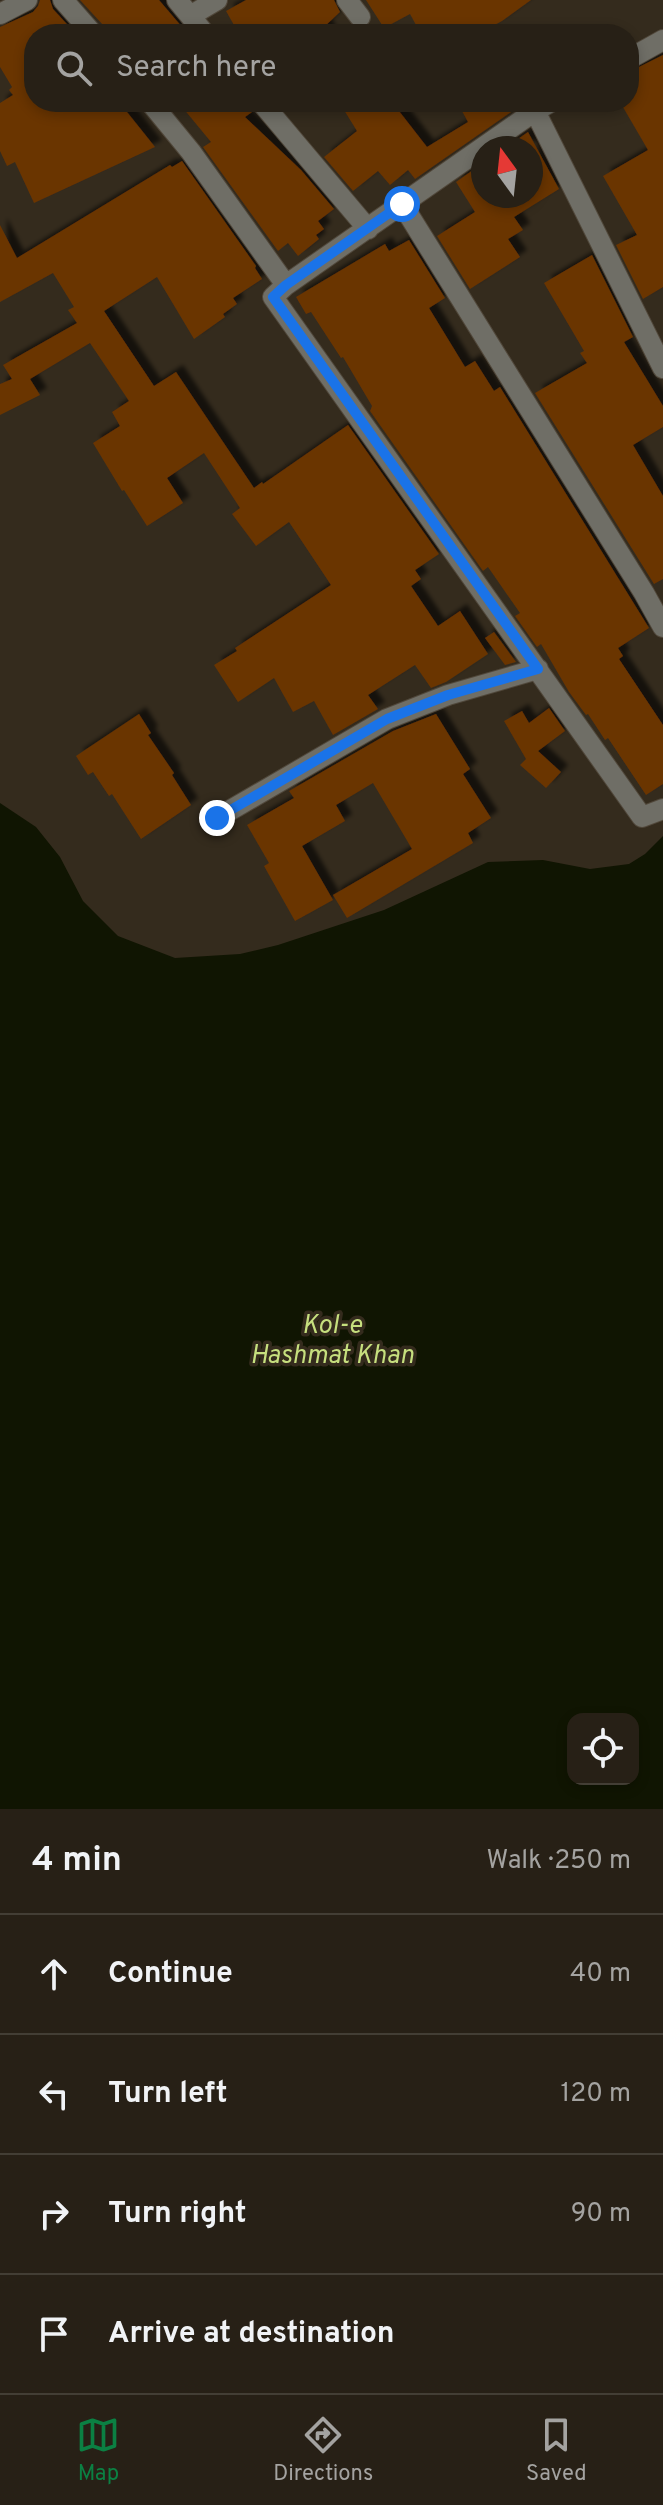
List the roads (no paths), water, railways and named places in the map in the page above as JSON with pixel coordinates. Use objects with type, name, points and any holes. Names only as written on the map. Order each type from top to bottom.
[{"type":"street","points":[[0,14],[27,0]]},
{"type":"street","points":[[63,0],[84,24]]},
{"type":"street","points":[[197,24],[183,8],[217,0]]},
{"type":"street","points":[[347,0],[360,17]]},
{"type":"street","points":[[639,53],[663,40]]},
{"type":"street","points":[[158,112],[191,152],[286,285]]},
{"type":"street","points":[[269,112],[368,229]]},
{"type":"street","points":[[534,112],[273,297],[642,817],[663,809]]},
{"type":"street","points":[[546,112],[663,368]]},
{"type":"street","points":[[402,204],[663,627]]},
{"type":"street","points":[[217,818],[387,719],[448,695],[538,669]]},
{"type":"water","name":"Kol-e Hashmat Khan","points":[[0,803],[36,827],[60,857],[83,901],[118,936],[175,958],[240,954],[278,945],[384,910],[488,862],[543,860],[590,869],[629,864],[645,854],[663,836],[663,1809],[0,1809]]}]
